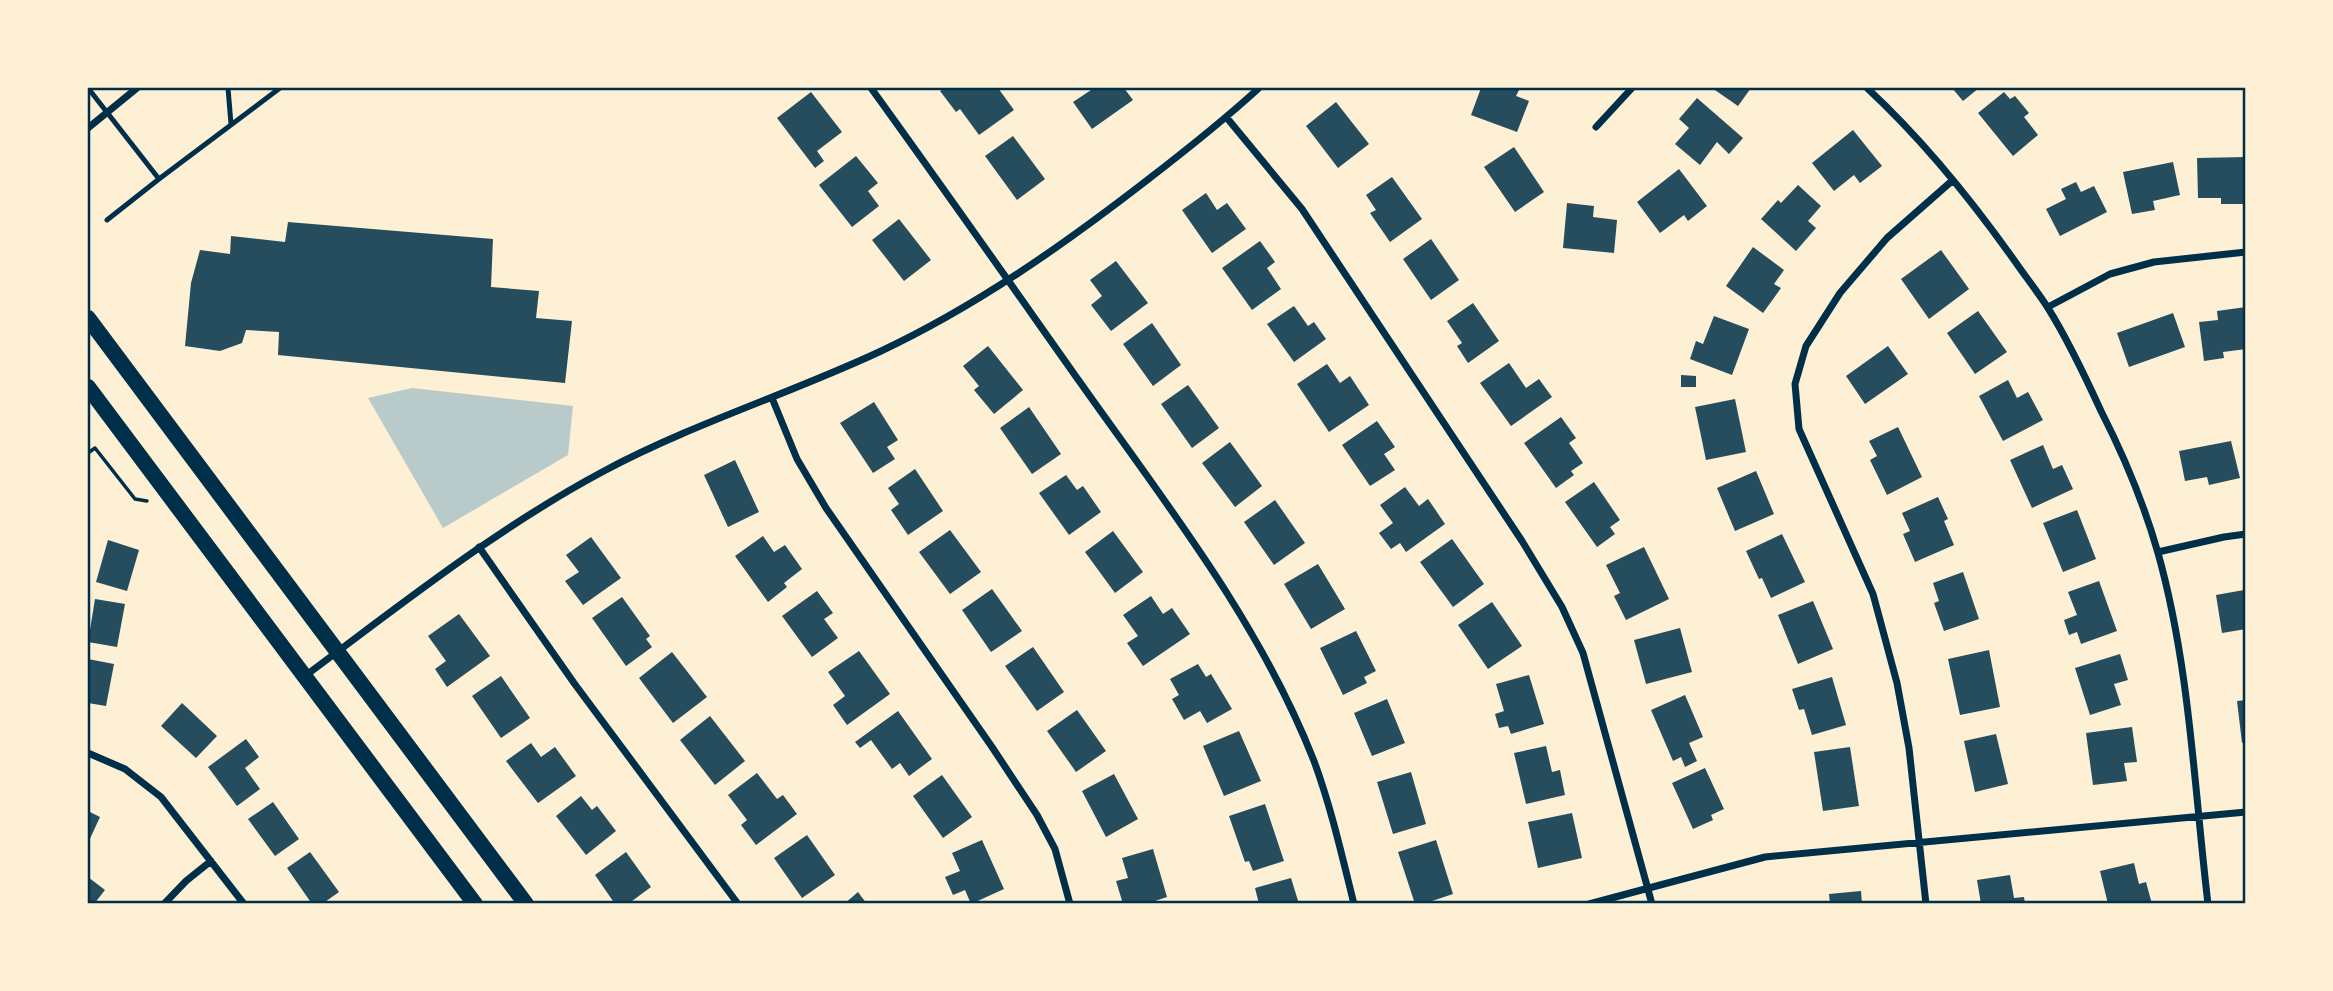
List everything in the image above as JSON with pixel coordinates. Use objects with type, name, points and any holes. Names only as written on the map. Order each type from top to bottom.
[{"type":"main road","points":[[88,318],[526,904]]},
{"type":"main road","points":[[88,387],[475,904]]},
{"type":"street","points":[[88,128],[137,88]]},
{"type":"street","points":[[871,88],[1009,279],[1231,598],[1278,681],[1314,762],[1336,830],[1354,904]]},
{"type":"street","points":[[305,677],[479,547],[559,495],[639,452],[880,352],[964,308],[1102,214],[1227,118],[1259,88]]},
{"type":"street","points":[[1596,127],[1633,88]]},
{"type":"street","points":[[1867,88],[1905,124],[1953,180],[2048,307],[2126,462],[2158,552],[2186,692],[2208,904]]},
{"type":"street","points":[[1227,118],[1303,209],[1522,541],[1562,607],[1583,653],[1652,904]]},
{"type":"street","points":[[1926,904],[1909,748],[1897,682],[1873,594],[1799,429],[1794,384],[1806,346],[1840,293],[1887,238],[1953,180]]},
{"type":"street","points":[[2048,307],[2110,274],[2154,262],[2245,252]]},
{"type":"street","points":[[772,398],[796,459],[825,508],[1037,815],[1055,849],[1070,904]]},
{"type":"street","points":[[2158,552],[2245,534]]},
{"type":"street","points":[[479,547],[574,683],[738,904]]},
{"type":"street","points":[[88,753],[125,768],[161,797],[244,904]]},
{"type":"street","points":[[1589,904],[1765,857],[2245,812]]},
{"type":"street","points":[[164,904],[186,881],[211,861]]},
{"type":"lane","points":[[88,88],[159,179]]},
{"type":"lane","points":[[228,88],[231,124]]},
{"type":"lane","points":[[107,220],[279,88]]},
{"type":"path","points":[[88,453],[95,448],[135,499],[147,501]]},
{"type":"shaded area","points":[[412,388],[573,406],[568,455],[443,528],[368,398]]},
{"type":"building","points":[[945,88],[998,88],[1014,110],[979,135],[960,109],[956,112],[940,91]]},
{"type":"building","points":[[1094,88],[1124,88],[1133,100],[1092,129],[1073,102]]},
{"type":"building","points":[[1481,88],[1520,88],[1516,96],[1529,101],[1517,132],[1471,115]]},
{"type":"building","points":[[1712,88],[1751,88],[1738,106]]},
{"type":"building","points":[[1952,88],[1979,88],[1963,101]]},
{"type":"building","points":[[811,92],[842,132],[817,151],[824,161],[815,168],[777,118]]},
{"type":"building","points":[[2004,92],[2010,99],[2015,96],[2029,113],[2024,117],[2038,135],[2013,156],[1978,113]]},
{"type":"building","points":[[1697,98],[1743,138],[1729,154],[1717,142],[1700,165],[1675,144],[1689,128],[1679,119]]},
{"type":"building","points":[[1336,102],[1369,144],[1338,168],[1306,126]]},
{"type":"building","points":[[1853,130],[1882,166],[1860,183],[1854,175],[1834,191],[1812,163]]},
{"type":"building","points":[[1013,136],[1045,179],[1017,200],[985,156]]},
{"type":"building","points":[[1514,147],[1544,192],[1515,212],[1484,167]]},
{"type":"building","points":[[856,156],[878,183],[868,191],[879,206],[852,227],[819,185]]},
{"type":"building","points":[[2246,157],[2246,204],[2221,204],[2221,198],[2198,198],[2197,158]]},
{"type":"building","points":[[2173,162],[2180,195],[2153,201],[2155,210],[2132,214],[2123,172]]},
{"type":"building","points":[[1679,169],[1707,206],[1688,221],[1684,215],[1660,233],[1637,202]]},
{"type":"building","points":[[1392,177],[1422,219],[1390,242],[1370,213],[1376,210],[1366,195]]},
{"type":"building","points":[[2076,182],[2081,192],[2094,186],[2107,212],[2060,236],[2046,209],[2066,199],[2061,189]]},
{"type":"building","points":[[1798,185],[1821,206],[1808,221],[1816,228],[1796,251],[1761,219],[1778,200],[1781,203]]},
{"type":"building","points":[[1206,193],[1217,210],[1227,203],[1246,229],[1212,253],[1182,210]]},
{"type":"building","points":[[1567,203],[1594,206],[1593,217],[1617,220],[1614,253],[1563,248]]},
{"type":"building","points":[[899,219],[931,260],[904,281],[872,240]]},
{"type":"building","points":[[288,222],[493,239],[491,287],[539,291],[536,318],[572,321],[565,383],[278,355],[279,332],[246,330],[242,343],[220,351],[185,346],[191,283],[200,250],[230,254],[231,236],[285,242]]},
{"type":"building","points":[[1431,239],[1459,280],[1431,300],[1403,259]]},
{"type":"building","points":[[1260,241],[1275,262],[1267,268],[1281,289],[1252,310],[1222,268]]},
{"type":"building","points":[[1753,247],[1784,270],[1774,284],[1781,288],[1763,313],[1726,286]]},
{"type":"building","points":[[1941,250],[1969,289],[1929,319],[1901,279]]},
{"type":"building","points":[[1116,261],[1148,303],[1111,331],[1091,305],[1102,296],[1090,280]]},
{"type":"building","points":[[1473,303],[1499,341],[1468,363],[1457,346],[1462,343],[1447,321]]},
{"type":"building","points":[[1294,306],[1308,326],[1314,322],[1326,339],[1294,362],[1267,324]]},
{"type":"building","points":[[2246,307],[2246,349],[2223,352],[2224,358],[2204,361],[2199,322],[2218,320],[2217,311]]},
{"type":"building","points":[[1978,311],[2007,352],[1975,374],[1947,333]]},
{"type":"building","points":[[2173,313],[2185,347],[2129,367],[2117,333]]},
{"type":"building","points":[[1714,316],[1749,329],[1732,375],[1690,359],[1696,341],[1703,344]]},
{"type":"building","points":[[1152,323],[1181,365],[1153,386],[1123,344]]},
{"type":"building","points":[[988,346],[1023,390],[994,414],[974,390],[979,386],[963,366]]},
{"type":"building","points":[[1888,346],[1908,374],[1865,404],[1846,376]]},
{"type":"building","points":[[1509,363],[1526,388],[1539,379],[1552,397],[1511,426],[1480,383]]},
{"type":"building","points":[[1327,364],[1340,383],[1350,376],[1369,405],[1329,432],[1297,384]]},
{"type":"building","points":[[1681,375],[1696,376],[1696,387],[1681,387]]},
{"type":"building","points":[[2008,380],[2017,398],[2028,392],[2043,420],[2003,441],[1979,396]]},
{"type":"building","points":[[1188,385],[1219,428],[1192,448],[1161,404]]},
{"type":"building","points":[[1735,399],[1746,452],[1706,460],[1695,407]]},
{"type":"building","points":[[874,402],[898,440],[887,447],[895,459],[873,473],[840,423]]},
{"type":"building","points":[[1029,407],[1061,454],[1032,474],[1000,428]]},
{"type":"building","points":[[1561,417],[1576,438],[1569,443],[1583,463],[1571,471],[1574,475],[1556,488],[1524,443]]},
{"type":"building","points":[[1377,421],[1395,447],[1384,454],[1395,470],[1370,486],[1342,445]]},
{"type":"building","points":[[1898,427],[1922,477],[1887,495],[1870,460],[1877,456],[1869,441]]},
{"type":"building","points":[[2231,441],[2240,478],[2209,485],[2207,477],[2185,481],[2179,451]]},
{"type":"building","points":[[1230,442],[1262,486],[1235,507],[1202,463]]},
{"type":"building","points":[[2043,445],[2053,469],[2062,465],[2073,489],[2032,508],[2010,460]]},
{"type":"building","points":[[735,460],[759,512],[728,527],[704,475]]},
{"type":"building","points":[[915,469],[943,511],[908,535],[891,510],[899,504],[888,488]]},
{"type":"building","points":[[1756,471],[1774,514],[1735,531],[1717,488]]},
{"type":"building","points":[[1066,475],[1077,490],[1083,486],[1101,512],[1069,535],[1039,493]]},
{"type":"building","points":[[1594,482],[1620,520],[1610,527],[1615,534],[1597,547],[1565,502]]},
{"type":"building","points":[[1405,487],[1419,506],[1428,499],[1445,524],[1406,552],[1400,543],[1391,549],[1379,533],[1393,523],[1380,505]]},
{"type":"building","points":[[1938,497],[1948,519],[1944,521],[1954,545],[1915,562],[1903,534],[1910,531],[1902,513]]},
{"type":"building","points":[[1275,500],[1305,543],[1274,565],[1244,522]]},
{"type":"building","points":[[2077,510],[2096,559],[2063,572],[2043,523]]},
{"type":"building","points":[[950,530],[981,572],[950,594],[919,552]]},
{"type":"building","points":[[1113,531],[1143,572],[1115,593],[1085,552]]},
{"type":"building","points":[[1782,534],[1805,582],[1771,598],[1746,551]]},
{"type":"building","points":[[763,536],[774,552],[785,545],[802,569],[784,583],[787,587],[768,602],[735,556]]},
{"type":"building","points":[[591,537],[621,578],[583,605],[565,581],[579,572],[566,555]]},
{"type":"building","points":[[1452,539],[1484,584],[1453,607],[1420,562]]},
{"type":"building","points":[[108,540],[139,550],[127,591],[96,582]]},
{"type":"building","points":[[1644,547],[1669,599],[1626,620],[1614,596],[1620,593],[1606,565]]},
{"type":"building","points":[[1318,564],[1345,609],[1311,629],[1284,584]]},
{"type":"building","points":[[1963,572],[1979,619],[1944,631],[1934,603],[1939,601],[1933,583]]},
{"type":"building","points":[[2099,581],[2117,631],[2081,644],[2077,632],[2069,635],[2064,620],[2077,615],[2068,592]]},
{"type":"building","points":[[992,589],[1022,631],[991,652],[962,610]]},
{"type":"building","points":[[2244,590],[2246,629],[2222,633],[2216,595]]},
{"type":"building","points":[[817,591],[833,613],[824,619],[838,638],[812,657],[782,616]]},
{"type":"building","points":[[1151,596],[1163,614],[1172,608],[1190,634],[1143,666],[1127,643],[1138,636],[1123,615]]},
{"type":"building","points":[[622,597],[650,636],[646,639],[652,647],[626,666],[592,618]]},
{"type":"building","points":[[95,599],[125,604],[117,647],[88,642]]},
{"type":"building","points":[[1813,601],[1833,649],[1798,664],[1778,615]]},
{"type":"building","points":[[1492,602],[1522,646],[1488,669],[1458,625]]},
{"type":"building","points":[[459,614],[490,656],[447,687],[435,669],[446,661],[428,636]]},
{"type":"building","points":[[1680,628],[1692,672],[1646,684],[1634,640]]},
{"type":"building","points":[[1356,631],[1376,671],[1364,677],[1367,683],[1343,695],[1320,648]]},
{"type":"building","points":[[1033,647],[1064,692],[1037,711],[1005,666]]},
{"type":"building","points":[[1989,650],[2000,707],[1960,715],[1948,659]]},
{"type":"building","points":[[859,651],[890,694],[847,725],[833,705],[845,696],[828,672]]},
{"type":"building","points":[[672,652],[707,697],[673,723],[639,678]]},
{"type":"building","points":[[2120,654],[2128,680],[2114,684],[2121,705],[2090,715],[2075,668]]},
{"type":"building","points":[[88,659],[114,664],[106,706],[88,703]]},
{"type":"building","points":[[1198,664],[1206,677],[1211,674],[1232,709],[1207,723],[1200,711],[1184,720],[1172,699],[1179,695],[1170,679]]},
{"type":"building","points":[[1529,675],[1544,724],[1511,734],[1508,726],[1499,728],[1495,714],[1504,711],[1496,684]]},
{"type":"building","points":[[501,676],[530,718],[501,738],[472,696]]},
{"type":"building","points":[[1832,677],[1846,725],[1812,735],[1804,709],[1799,710],[1792,689]]},
{"type":"building","points":[[1685,695],[1703,737],[1689,743],[1697,761],[1685,767],[1681,757],[1673,761],[1651,710]]},
{"type":"building","points":[[1387,699],[1405,743],[1372,756],[1354,713]]},
{"type":"building","points":[[2246,700],[2246,742],[2242,743],[2237,701]]},
{"type":"building","points":[[182,703],[217,736],[196,758],[161,726]]},
{"type":"building","points":[[1077,710],[1106,751],[1076,772],[1047,731]]},
{"type":"building","points":[[898,711],[932,759],[909,776],[900,763],[892,769],[871,740],[860,748],[855,742]]},
{"type":"building","points":[[710,716],[745,761],[715,785],[680,740]]},
{"type":"building","points":[[2132,727],[2137,762],[2124,763],[2127,781],[2093,785],[2086,733]]},
{"type":"building","points":[[1239,731],[1261,781],[1224,796],[1203,746]]},
{"type":"building","points":[[1996,734],[2008,784],[1975,792],[1964,741]]},
{"type":"building","points":[[246,739],[259,757],[245,768],[260,789],[237,806],[208,767]]},
{"type":"building","points":[[531,743],[541,757],[555,747],[576,776],[538,803],[506,761]]},
{"type":"building","points":[[1546,746],[1552,772],[1560,770],[1565,795],[1526,804],[1514,753]]},
{"type":"building","points":[[1850,747],[1859,806],[1823,811],[1814,752]]},
{"type":"building","points":[[1705,768],[1724,809],[1711,815],[1713,820],[1693,829],[1672,783]]},
{"type":"building","points":[[1411,772],[1426,824],[1393,834],[1377,782]]},
{"type":"building","points":[[757,773],[777,799],[783,795],[797,814],[756,845],[741,825],[747,820],[728,795]]},
{"type":"building","points":[[1114,774],[1138,819],[1106,837],[1082,791]]},
{"type":"building","points":[[942,775],[972,817],[943,838],[913,796]]},
{"type":"building","points":[[581,796],[592,810],[597,806],[616,831],[586,855],[556,816]]},
{"type":"building","points":[[273,802],[299,839],[275,856],[248,819]]},
{"type":"building","points":[[1265,804],[1284,861],[1253,871],[1249,861],[1245,862],[1229,816]]},
{"type":"building","points":[[88,811],[100,817],[88,843]]},
{"type":"building","points":[[1572,813],[1582,858],[1538,868],[1528,822]]},
{"type":"building","points":[[807,835],[835,875],[802,898],[774,858]]},
{"type":"building","points":[[982,840],[1004,889],[971,904],[965,890],[953,895],[945,877],[960,871],[952,853]]},
{"type":"building","points":[[1436,840],[1453,894],[1415,904],[1398,852]]},
{"type":"building","points":[[1153,849],[1167,897],[1146,904],[1123,904],[1116,881],[1128,878],[1122,858]]},
{"type":"building","points":[[310,852],[339,892],[322,904],[312,904],[287,868]]},
{"type":"building","points":[[626,852],[651,887],[628,904],[615,904],[595,875]]},
{"type":"building","points":[[2134,863],[2139,884],[2146,882],[2152,904],[2108,904],[2100,871]]},
{"type":"building","points":[[2010,875],[2014,898],[2024,897],[2025,904],[1981,904],[1977,880]]},
{"type":"building","points":[[88,877],[105,890],[94,904],[88,904]]},
{"type":"building","points":[[1291,878],[1299,904],[1259,904],[1255,888]]},
{"type":"building","points":[[1861,891],[1862,904],[1830,904],[1829,894]]},
{"type":"building","points":[[858,892],[867,904],[844,904]]}]
